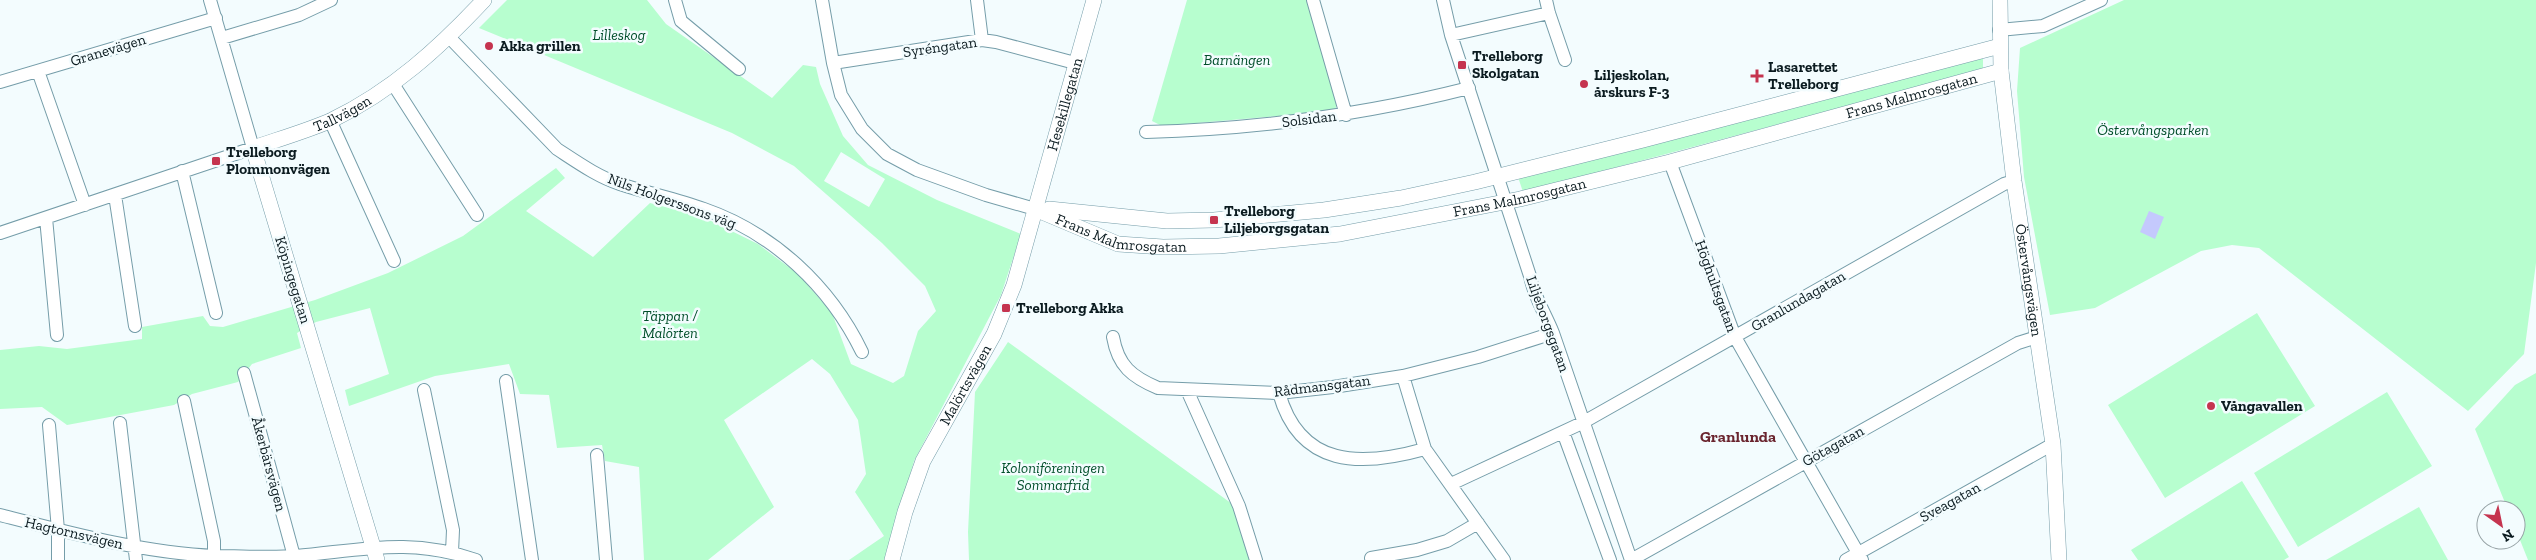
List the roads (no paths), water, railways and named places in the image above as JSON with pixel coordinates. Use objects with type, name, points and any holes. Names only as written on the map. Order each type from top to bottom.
[{"type":"street","name":"Köpingegatan","points":[[210,0],[376,554]]},
{"type":"street","points":[[222,38],[299,15],[331,0]]},
{"type":"street","name":"Tallvägen","points":[[0,233],[253,148],[330,120],[393,84],[449,37],[484,0]]},
{"type":"street","points":[[675,0],[681,21],[739,69]]},
{"type":"street","name":"Frans Malmrosgatan","points":[[822,0],[833,63],[841,95],[862,129],[887,154],[917,170],[1035,209],[1118,244],[1163,247],[1269,243],[1340,234],[1506,203],[1670,162],[2001,71]]},
{"type":"street","points":[[977,0],[982,40]]},
{"type":"street","name":"Hesekillegatan","points":[[1035,209],[1094,0]]},
{"type":"street","points":[[1313,0],[1346,115]]},
{"type":"street","name":"Liljeborgsgatan","points":[[1443,0],[1451,34],[1498,176],[1534,295],[1544,309],[1553,333],[1582,423],[1631,560]]},
{"type":"street","points":[[1546,0],[1548,13],[1566,60]]},
{"type":"street","name":"Östervångsvägen","points":[[2000,0],[2001,71],[2014,181],[2053,444],[2059,560]]},
{"type":"street","points":[[2000,30],[2043,26],[2101,0]]},
{"type":"street","points":[[1451,34],[1548,13]]},
{"type":"street","name":"Granevägen","points":[[0,82],[216,18]]},
{"type":"street","name":"Nils Holgerssons väg","points":[[449,37],[557,149],[575,161],[618,184],[705,209],[740,224],[771,243],[802,268],[825,294],[862,352]]},
{"type":"street","name":"Syréngatan","points":[[833,63],[982,40],[1076,63]]},
{"type":"street","name":"Frans Malmrosgatan","points":[[1035,209],[1167,221],[1246,219],[1324,210],[1401,198],[1643,140],[2000,46]]},
{"type":"street","points":[[38,71],[86,205]]},
{"type":"street","points":[[393,84],[477,215]]},
{"type":"street","name":"Solsidan","points":[[1146,132],[1256,126],[1346,115],[1469,88]]},
{"type":"street","points":[[330,120],[394,261]]},
{"type":"street","name":"Höghultsgatan","points":[[1670,162],[1735,337],[1860,557]]},
{"type":"street","points":[[182,171],[216,313]]},
{"type":"street","name":"Granlundagatan","points":[[1451,484],[1582,423],[2004,184],[2014,181]]},
{"type":"street","points":[[114,195],[135,326]]},
{"type":"street","name":"Malörtsvägen","points":[[892,560],[905,512],[923,460],[994,334],[1006,308],[1035,209]]},
{"type":"street","points":[[46,218],[57,335]]},
{"type":"street","name":"Rådmansgatan","points":[[1113,338],[1116,354],[1126,368],[1142,382],[1158,388],[1279,393],[1403,376],[1478,357],[1553,333]]},
{"type":"street","name":"Götagatan","points":[[1631,560],[2018,343],[2037,337]]},
{"type":"street","name":"Åkerbärsvägen","points":[[244,373],[295,558]]},
{"type":"street","points":[[1403,376],[1425,449],[1504,560]]},
{"type":"street","points":[[506,381],[532,560]]},
{"type":"street","points":[[424,390],[453,530],[456,555]]},
{"type":"street","points":[[1188,390],[1240,506],[1256,560]]},
{"type":"street","points":[[1279,393],[1284,412],[1298,434],[1321,451],[1346,458],[1373,460],[1396,457],[1425,449]]},
{"type":"street","points":[[184,401],[214,541],[214,558]]},
{"type":"street","points":[[120,423],[136,546],[136,560]]},
{"type":"street","points":[[49,426],[58,530],[58,560]]},
{"type":"street","points":[[1563,432],[1610,560]]},
{"type":"street","name":"Sveagatan","points":[[1846,560],[1860,557],[2053,444]]},
{"type":"street","points":[[598,455],[606,560]]},
{"type":"street","name":"Hagtornsvägen","points":[[0,515],[58,530],[136,546],[214,558],[295,558],[376,554],[425,547],[476,560]]},
{"type":"street","points":[[1371,558],[1417,550],[1447,541],[1478,523]]},
{"type":"water","points":[[2149,211],[2164,217],[2155,239],[2140,232]]},
{"type":"place","name":"Akka grillen","points":[[489,46]]},
{"type":"place","name":"Trelleborg Skolgatan","points":[[1462,65]]},
{"type":"place","name":"Lasarettet Trelleborg","points":[[1757,76]]},
{"type":"place","name":"Liljeskolan, årskurs F-3","points":[[1584,84]]},
{"type":"place","name":"Trelleborg Plommonvägen","points":[[216,161]]},
{"type":"place","name":"Trelleborg Liljeborgsgatan","points":[[1214,220]]},
{"type":"place","name":"Trelleborg Akka","points":[[1006,308]]},
{"type":"place","name":"Vångavallen","points":[[2211,406]]},
{"type":"district","name":"Granlunda","points":[[1738,436]]},
{"type":"park label","name":"Lilleskog","points":[[619,35]]},
{"type":"park label","name":"Barnängen","points":[[1237,60]]},
{"type":"park label","name":"Östervångsparken","points":[[2153,130]]},
{"type":"park label","name":"Täppan / Malörten","points":[[670,324]]},
{"type":"park label","name":"Koloniföreningen Sommarfrid","points":[[1053,476]]}]
